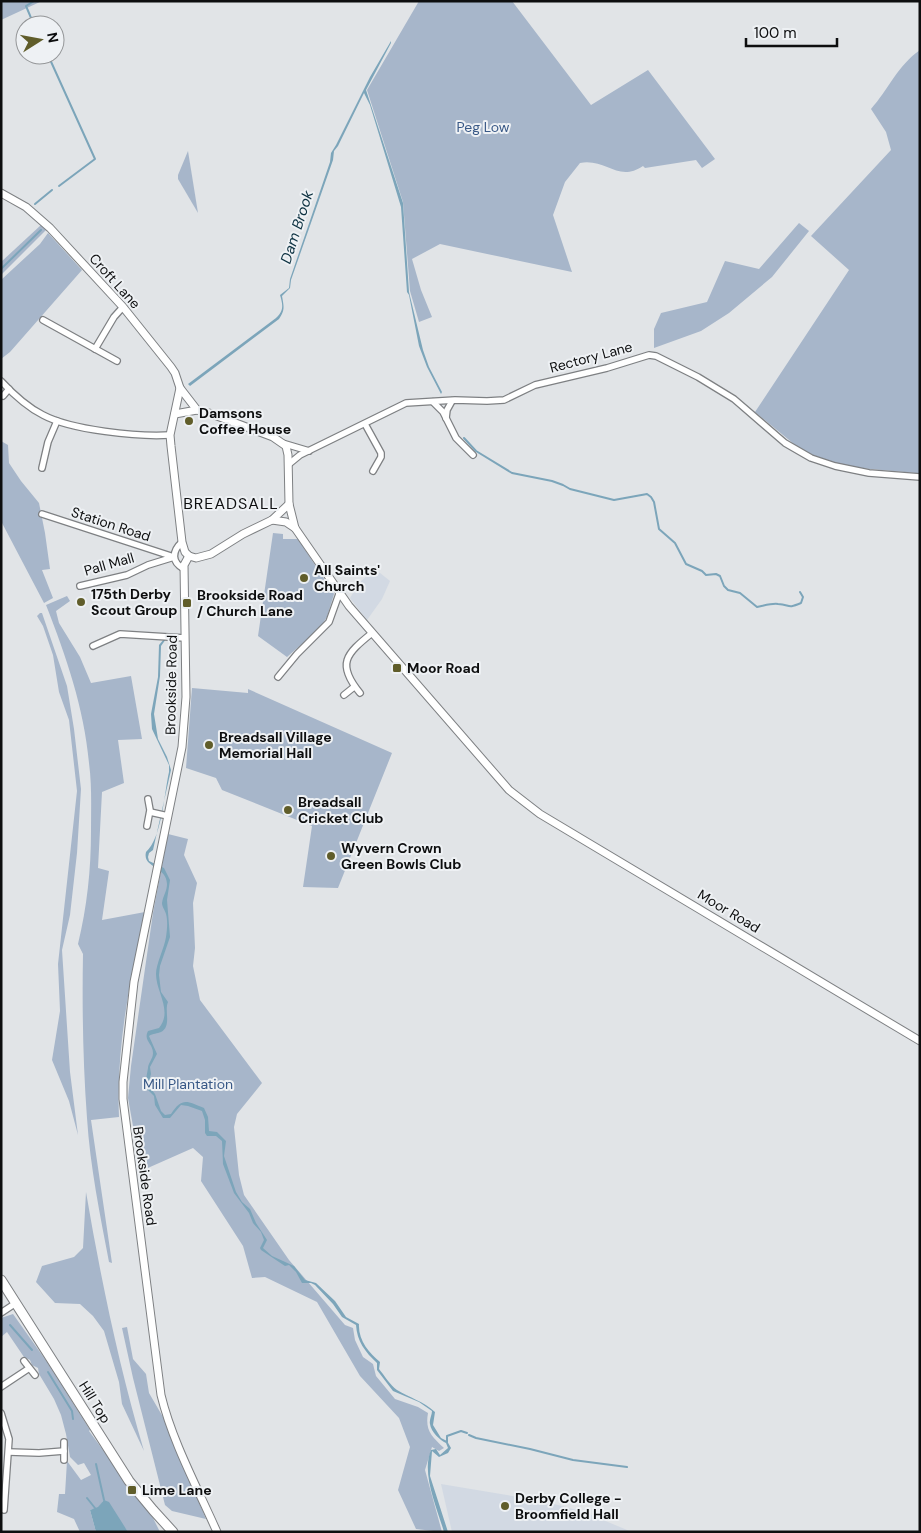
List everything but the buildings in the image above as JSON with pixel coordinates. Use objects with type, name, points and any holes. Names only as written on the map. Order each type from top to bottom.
[{"type":"main road","name":"Hill Top","points":[[1,1280],[129,1481],[152,1510],[173,1532]]},
{"type":"street","name":"Croft Lane","points":[[1,193],[26,207],[42,220],[122,307],[171,367],[180,388]]},
{"type":"street","points":[[95,349],[114,316],[122,307]]},
{"type":"street","points":[[42,320],[117,361]]},
{"type":"street","name":"Rectory Lane","points":[[289,464],[309,451],[406,403],[452,400],[504,400],[539,384],[607,368],[649,355],[656,356],[734,399],[785,443],[811,458],[835,466],[869,473],[920,477]]},
{"type":"street","points":[[1,381],[33,409],[56,421],[132,434],[170,435]]},
{"type":"street","points":[[180,388],[197,410]]},
{"type":"street","points":[[180,388],[170,435],[182,542],[185,552],[189,556],[200,558],[211,554],[243,534],[272,520],[289,504]]},
{"type":"street","points":[[3,396],[9,389]]},
{"type":"street","points":[[446,418],[447,410],[452,400]]},
{"type":"street","points":[[433,402],[446,418],[456,438],[473,455]]},
{"type":"street","points":[[176,410],[209,412],[282,443],[309,451]]},
{"type":"street","points":[[42,468],[56,421]]},
{"type":"street","points":[[365,424],[381,452],[381,457],[373,471]]},
{"type":"street","points":[[282,443],[287,449],[289,464]]},
{"type":"street","points":[[37,451],[45,453]]},
{"type":"street","name":"Moor Road","points":[[289,464],[289,504],[295,528],[340,594],[509,790],[523,802],[920,1041]]},
{"type":"street","name":"Station Road","points":[[42,514],[174,557],[176,564],[184,568]]},
{"type":"street","points":[[272,520],[286,522],[295,528]]},
{"type":"street","points":[[174,557],[174,550],[182,542]]},
{"type":"street","name":"Brookside Road","points":[[189,556],[184,568],[186,697],[184,729],[177,780],[163,815],[156,875],[134,982],[123,1082],[124,1112],[161,1395],[166,1414],[217,1532]]},
{"type":"street","name":"Pall Mall","points":[[80,586],[127,575],[148,565],[174,557]]},
{"type":"street","points":[[278,676],[329,622],[340,594]]},
{"type":"street","points":[[360,693],[354,687],[346,671],[348,657],[352,650],[372,633]]},
{"type":"street","points":[[93,646],[120,634],[185,638]]},
{"type":"street","points":[[344,695],[354,687]]},
{"type":"street","points":[[147,826],[150,812],[148,799]]},
{"type":"street","points":[[150,812],[163,815]]},
{"type":"street","points":[[1,1313],[16,1304]]},
{"type":"street","points":[[24,1361],[35,1376]]},
{"type":"street","points":[[1,1387],[28,1368]]},
{"type":"street","points":[[1,1413],[9,1452],[4,1510]]},
{"type":"street","points":[[64,1442],[64,1460]]},
{"type":"street","points":[[9,1452],[40,1453],[64,1450]]},
{"type":"shaded area","points":[[391,41],[366,90],[403,203],[409,292],[423,350],[429,367],[442,392],[441,394],[419,346],[407,292],[401,207],[370,105],[364,93],[334,151],[333,160],[291,280],[290,288],[282,296],[284,308],[281,316],[190,386],[188,384],[276,318],[282,310],[280,295],[289,288],[290,279],[330,162],[331,153],[370,77]]},
{"type":"shaded area","points":[[375,569],[390,581],[382,599],[367,620],[350,598],[359,583]]},
{"type":"shaded area","points":[[166,639],[161,646],[160,676],[154,714],[158,739],[167,757],[171,770],[164,800],[169,765],[152,729],[151,714],[158,677],[159,645]]},
{"type":"shaded area","points":[[164,800],[162,815],[157,833]]},
{"type":"shaded area","points":[[157,833],[153,850],[149,853],[148,857],[149,861],[164,868],[170,880],[167,900],[170,937],[160,966],[159,975],[161,992],[168,1002],[166,1026],[161,1032],[149,1036],[157,1054],[150,1067],[151,1074],[148,1085],[155,1094],[161,1111],[165,1115],[171,1114],[178,1105],[185,1102],[204,1108],[208,1117],[209,1131],[217,1132],[226,1141],[224,1156],[236,1192],[242,1202],[250,1209],[267,1240],[263,1248],[272,1256],[294,1266],[305,1280],[316,1283],[335,1301],[346,1317],[359,1324],[362,1341],[372,1355],[380,1362],[379,1369],[392,1385],[397,1390],[421,1402],[435,1412],[433,1425],[441,1438],[447,1441],[451,1448],[448,1453],[439,1457],[432,1451],[430,1476],[448,1532],[444,1532],[429,1480],[428,1459],[431,1450],[436,1449],[440,1455],[448,1448],[446,1443],[432,1430],[430,1421],[432,1411],[419,1402],[393,1391],[377,1370],[377,1363],[362,1346],[356,1325],[342,1317],[333,1304],[315,1285],[302,1283],[296,1272],[289,1265],[285,1266],[261,1250],[260,1248],[264,1240],[261,1232],[234,1193],[223,1164],[222,1141],[216,1136],[207,1136],[205,1133],[205,1120],[202,1111],[181,1105],[170,1118],[163,1118],[155,1105],[154,1096],[146,1088],[148,1066],[153,1053],[152,1047],[147,1040],[147,1034],[148,1031],[159,1028],[163,1022],[164,1015],[163,1001],[156,974],[165,942],[167,926],[167,917],[162,903],[167,884],[163,874],[148,861],[146,857],[146,852]]},
{"type":"shaded area","name":"Derby College - Broomfield Hall","points":[[441,1484],[543,1501],[584,1512],[632,1532],[452,1532]]},
{"type":"shaded area","points":[[104,1500],[109,1502],[128,1532],[96,1532],[90,1510],[98,1507]]},
{"type":"green space","points":[[1,1],[42,1],[1,20]]},
{"type":"green space","name":"Peg Low","points":[[419,1],[512,1],[591,105],[648,70],[715,159],[702,168],[696,160],[645,168],[643,166],[634,171],[626,172],[589,162],[580,163],[565,182],[553,215],[572,272],[440,244],[412,259],[421,290],[432,317],[419,322],[410,291],[403,202],[367,90]]},
{"type":"green space","points":[[920,50],[920,473],[916,473],[859,468],[811,458],[755,412],[849,270],[811,236],[891,150],[886,132],[871,109],[899,70]]},
{"type":"green space","points":[[188,151],[198,213],[178,179]]},
{"type":"green space","points":[[799,223],[809,231],[772,277],[729,313],[701,331],[654,348],[654,329],[661,313],[707,302],[725,261],[759,269]]},
{"type":"green space","points":[[41,225],[46,230],[1,275],[1,262]]},
{"type":"green space","points":[[48,233],[82,270],[10,352],[1,359],[1,280],[40,244]]},
{"type":"green space","points":[[1,441],[8,445],[9,463],[39,503],[50,569],[42,570],[53,598],[44,603],[1,521]]},
{"type":"green space","points":[[273,533],[283,534],[283,539],[298,539],[334,594],[327,617],[319,629],[287,657],[258,636]]},
{"type":"green space","points":[[67,596],[70,601],[56,611],[59,623],[80,657],[91,683],[131,676],[142,739],[118,740],[124,783],[102,792],[98,868],[109,871],[102,920],[145,912],[125,1013],[120,1065],[119,1117],[91,1120],[112,1263],[109,1262],[102,1226],[88,1136],[84,1057],[83,954],[78,944],[86,902],[90,860],[90,772],[87,743],[78,702],[67,663],[46,605]]},
{"type":"green space","points":[[42,613],[67,686],[81,789],[77,853],[70,915],[62,950],[70,1072],[78,1135],[69,1101],[52,1060],[60,1011],[58,964],[77,791],[69,720],[59,692],[53,655],[43,626],[37,616]]},
{"type":"green space","points":[[192,688],[248,693],[248,689],[392,753],[338,888],[303,887],[312,826],[222,790],[216,778],[186,768]]},
{"type":"green space","name":"Mill Plantation","points":[[168,834],[188,839],[184,855],[197,883],[193,903],[195,948],[193,966],[200,1000],[262,1083],[237,1114],[234,1127],[239,1175],[244,1195],[289,1260],[345,1325],[353,1328],[355,1340],[363,1357],[373,1364],[376,1376],[395,1399],[418,1407],[428,1413],[428,1428],[444,1448],[439,1451],[432,1447],[425,1470],[442,1532],[416,1529],[398,1490],[410,1447],[399,1418],[360,1376],[317,1302],[265,1277],[252,1278],[243,1246],[201,1181],[203,1157],[193,1148],[141,1171],[128,1098],[153,913]]},
{"type":"green space","points":[[86,1192],[111,1323],[144,1451],[122,1404],[119,1382],[104,1331],[93,1316],[80,1304],[55,1303],[36,1282],[42,1266],[74,1257],[83,1248]]},
{"type":"green space","points":[[13,1314],[47,1362],[89,1431],[153,1518],[160,1532],[128,1532],[104,1500],[98,1508],[90,1510],[96,1532],[80,1532],[74,1519],[57,1512],[59,1494],[65,1494],[67,1461],[81,1480],[91,1475],[84,1463],[78,1465],[70,1457],[61,1415],[39,1374],[38,1368],[24,1357],[7,1332],[1,1337],[1,1318]]},
{"type":"green space","points":[[127,1327],[133,1359],[146,1374],[149,1393],[163,1417],[206,1519],[172,1511],[165,1505],[122,1328]]},
{"type":"waterway","points":[[30,15],[26,6],[34,1]]},
{"type":"waterway","points":[[53,65],[95,159],[59,186]]},
{"type":"waterway","points":[[35,204],[52,190]]},
{"type":"waterway","points":[[1,269],[41,230]]},
{"type":"waterway","points":[[464,438],[476,451],[512,473],[552,481],[570,489],[614,500],[647,494],[654,502],[659,529],[675,543],[686,564],[702,571],[706,575],[716,574],[720,576],[728,590],[740,593],[757,607],[773,604],[797,605],[801,603],[803,597],[800,592]]},
{"type":"waterway","points":[[10,1325],[32,1350]]},
{"type":"waterway","points":[[48,1372],[72,1411],[73,1419]]},
{"type":"waterway","points":[[447,1442],[447,1436],[461,1431],[467,1433]]},
{"type":"waterway","points":[[469,1435],[573,1460],[627,1467]]},
{"type":"waterway","points":[[96,1464],[104,1500]]},
{"type":"waterway","points":[[87,1498],[95,1508]]},
{"type":"place","name":"Damsons Coffee House","points":[[189,421]]},
{"type":"place","name":"All Saints' Church","points":[[304,578]]},
{"type":"place","name":"175th Derby Scout Group","points":[[81,602]]},
{"type":"place","name":"Brookside Road / Church Lane","points":[[187,603]]},
{"type":"place","name":"Moor Road","points":[[397,668]]},
{"type":"place","name":"Breadsall Village Memorial Hall","points":[[209,745]]},
{"type":"place","name":"Breadsall Cricket Club","points":[[288,810]]},
{"type":"place","name":"Wyvern Crown Green Bowls Club","points":[[331,856]]},
{"type":"place","name":"Lime Lane","points":[[132,1490]]},
{"type":"place","name":"Derby College - Broomfield Hall","points":[[505,1506]]},
{"type":"district","name":"BREADSALL","points":[[231,503]]},
{"type":"water label","name":"Dam Brook","points":[[297,227]]}]
